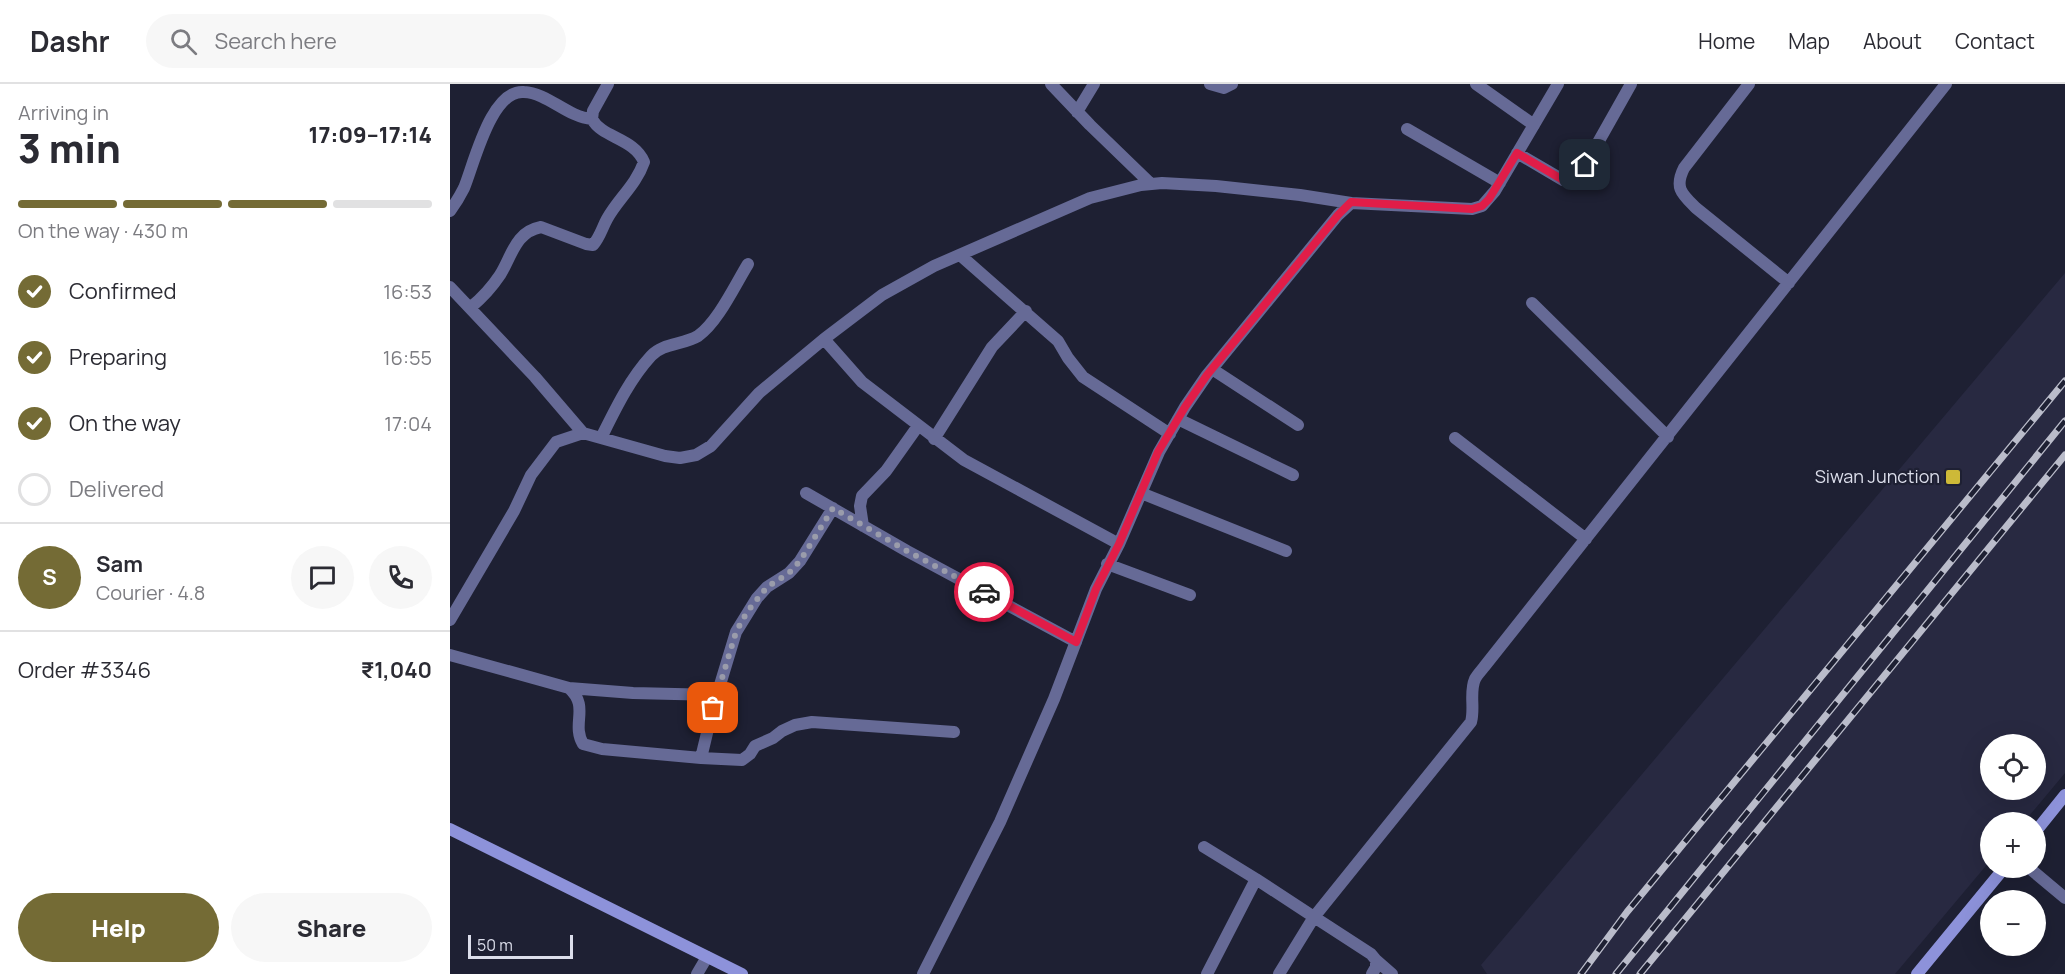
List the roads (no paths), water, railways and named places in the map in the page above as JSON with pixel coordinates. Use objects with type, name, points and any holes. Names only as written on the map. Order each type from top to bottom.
[{"type":"street","points":[[471,307],[489,290],[499,276],[515,243],[524,233],[541,227],[593,245],[613,210],[635,182],[644,162],[641,156],[633,147],[594,123],[592,119],[593,111],[608,84]]},
{"type":"street","points":[[1051,84],[1151,184]]},
{"type":"street","points":[[1077,112],[1094,84]]},
{"type":"street","points":[[1210,84],[1224,88],[1232,84]]},
{"type":"street","points":[[1476,84],[1534,125]]},
{"type":"street","points":[[450,620],[544,456],[555,442],[583,433],[665,456],[680,458],[696,455],[711,447],[759,393],[824,339],[890,290],[917,274],[1090,198],[1126,188],[1176,183],[1351,202],[1472,209],[1482,206],[1500,183],[1558,84]]},
{"type":"street","points":[[1517,153],[1563,180],[1572,182],[1578,178],[1630,84]]},
{"type":"street","points":[[1749,84],[1684,168],[1679,177],[1679,187],[1696,208],[1789,283]]},
{"type":"street","points":[[1279,974],[1314,917],[1471,722],[1474,712],[1475,680],[1946,84]]},
{"type":"street","points":[[450,211],[464,189],[485,129],[507,98],[516,92],[534,94],[579,117],[592,119]]},
{"type":"street","points":[[1407,129],[1500,183]]},
{"type":"street","points":[[923,974],[1000,822],[1054,699],[1084,616],[1107,564],[1119,544],[1158,452],[1212,369],[1351,202]]},
{"type":"street","points":[[960,255],[1058,341],[1083,376],[1170,434]]},
{"type":"street","points":[[601,438],[624,394],[653,354],[698,335],[723,305],[748,264]]},
{"type":"street","points":[[450,287],[535,377],[583,433]]},
{"type":"street","points":[[1532,303],[1668,436]]},
{"type":"street","points":[[934,439],[992,347],[1026,311]]},
{"type":"street","points":[[824,339],[862,382],[964,460],[1119,544]]},
{"type":"street","points":[[1212,369],[1298,425]]},
{"type":"street","points":[[1178,420],[1293,475]]},
{"type":"street","points":[[863,526],[860,506],[862,496],[886,471],[918,426]]},
{"type":"street","points":[[1455,438],[1586,539]]},
{"type":"street","points":[[806,493],[1076,642]]},
{"type":"street","points":[[1141,493],[1286,551]]},
{"type":"street","points":[[701,758],[736,632],[747,612],[767,587],[789,573],[800,561],[833,508]]},
{"type":"street","points":[[1107,564],[1190,595]]},
{"type":"street","points":[[450,654],[569,688],[633,693],[717,695]]},
{"type":"street","points":[[569,688],[577,695],[580,704],[578,736],[583,744],[602,749],[742,760],[755,746],[782,731],[795,725],[812,722],[954,732]]},
{"type":"street","points":[[2046,819],[2065,795]]},
{"type":"street","points":[[450,829],[742,974]]},
{"type":"street","points":[[1204,848],[1371,954],[1392,974]]},
{"type":"street","points":[[1917,974],[1997,878]]},
{"type":"street","points":[[2041,878],[2065,898]]},
{"type":"street","points":[[1207,974],[1256,879]]},
{"type":"street","points":[[698,974],[707,957]]},
{"type":"street","points":[[1372,974],[1376,968],[1376,960]]},
{"type":"railway","points":[[1581,974],[1627,912],[2065,381]]},
{"type":"railway","points":[[1616,974],[2065,421]]},
{"type":"railway","points":[[1640,974],[2065,455]]},
{"type":"place","name":"Siwan Junction","points":[[1953,477]]}]
